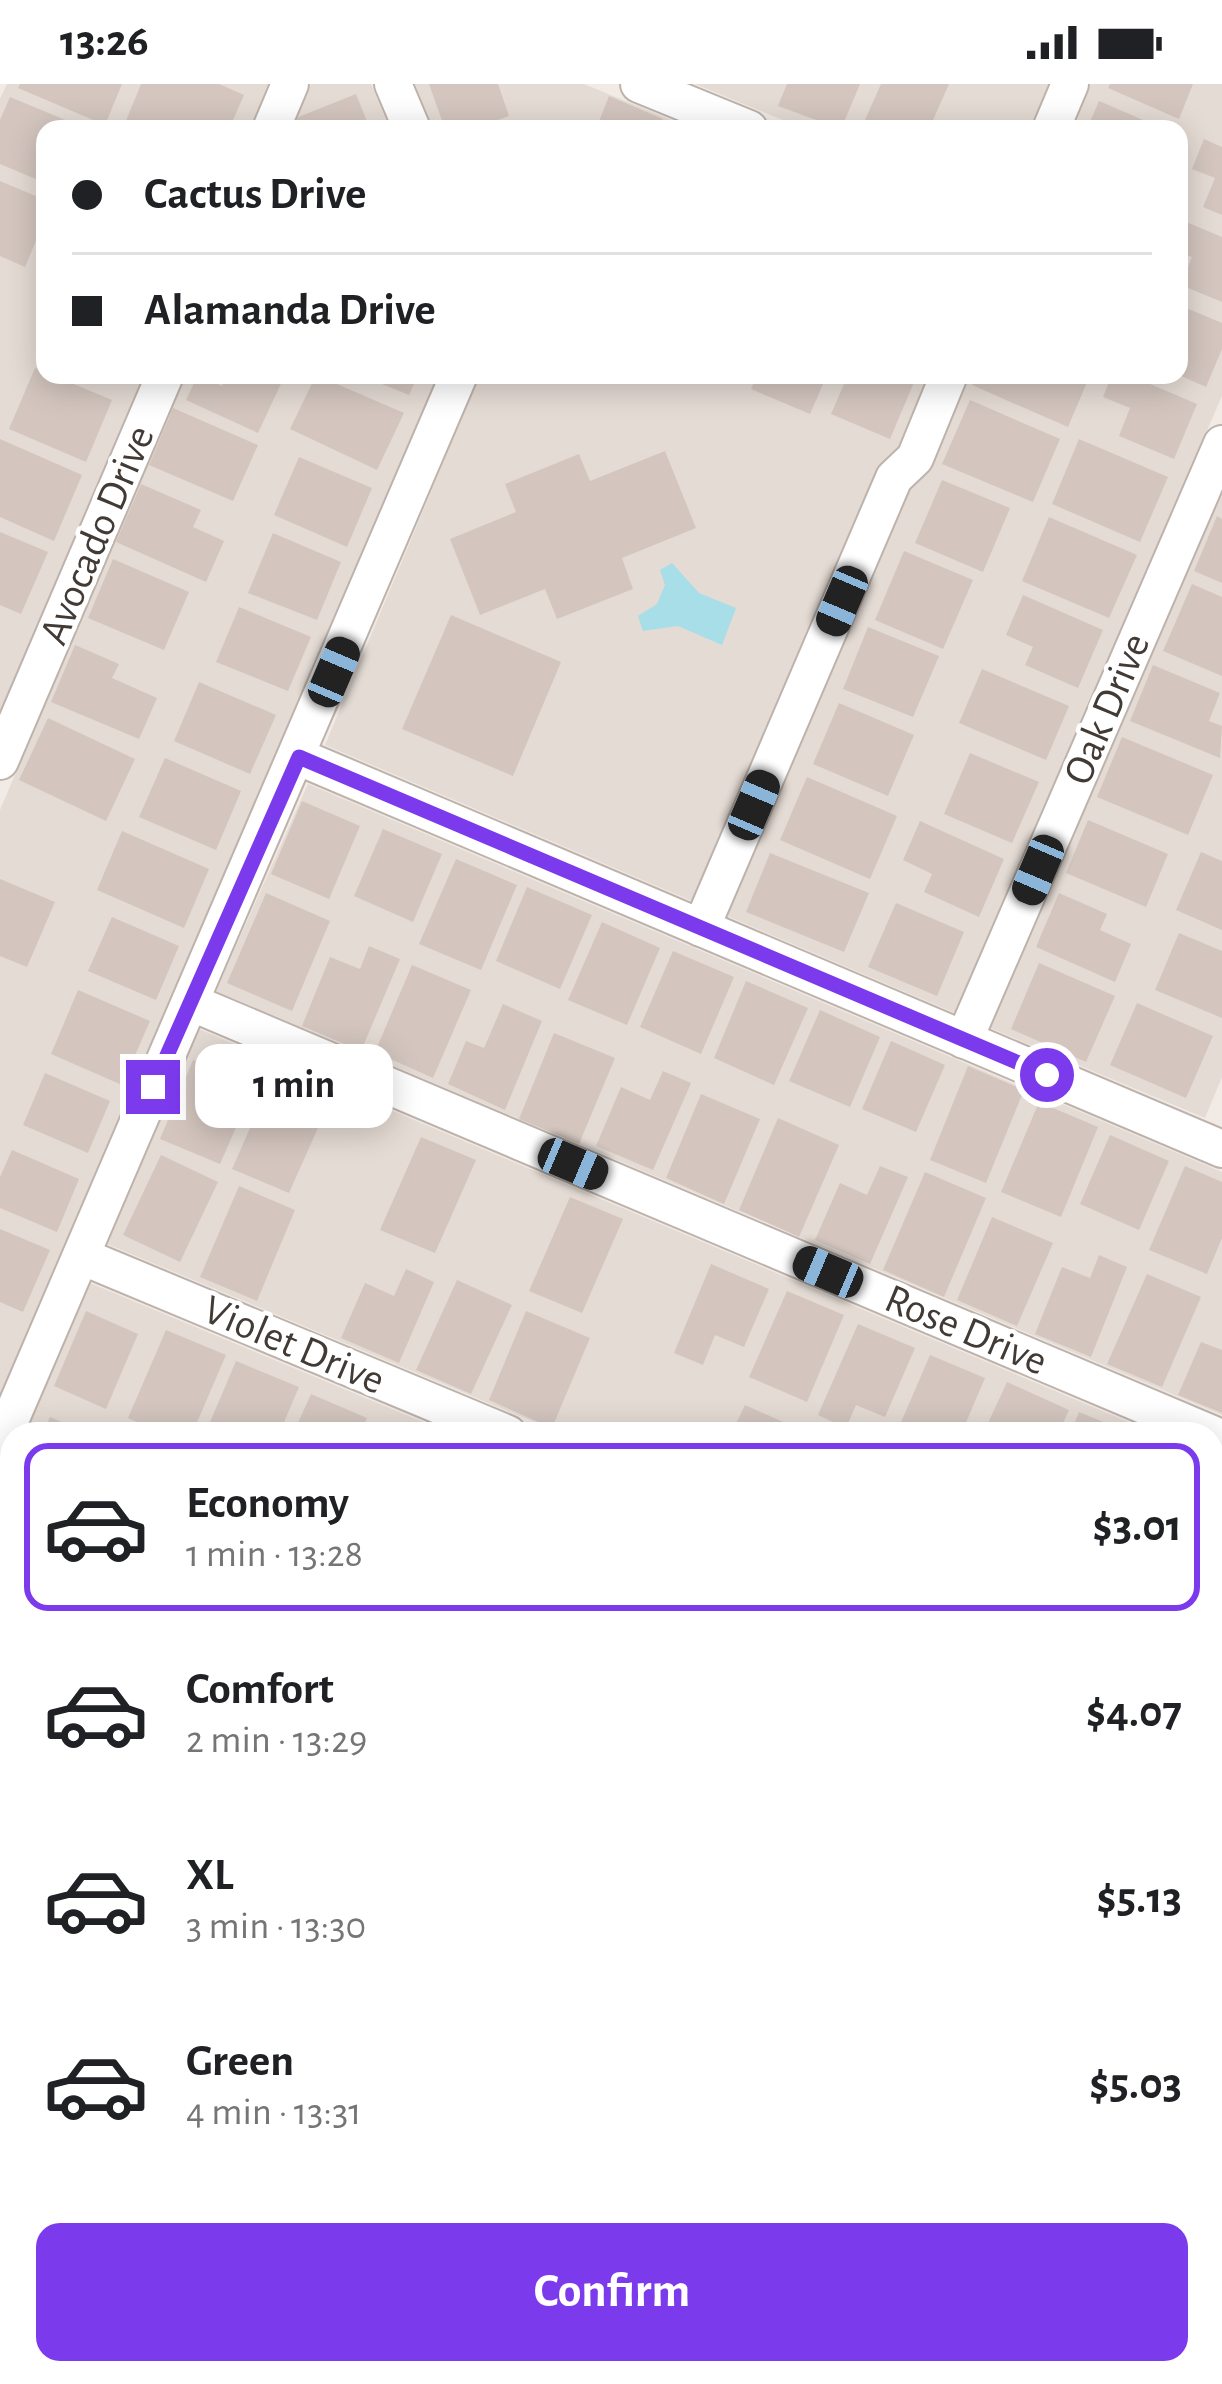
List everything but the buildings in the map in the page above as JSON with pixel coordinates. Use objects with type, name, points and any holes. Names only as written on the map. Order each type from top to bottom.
[{"type":"street","points":[[275,120],[290,84]]},
{"type":"street","points":[[393,84],[408,120]]},
{"type":"street","points":[[639,84],[726,120]]},
{"type":"street","points":[[1055,120],[1070,84]]},
{"type":"street","name":"Avocado Drive","points":[[0,761],[161,384]]},
{"type":"street","points":[[9,1422],[299,757],[455,384]]},
{"type":"street","points":[[701,928],[894,478],[915,458],[946,384]]},
{"type":"street","name":"Oak Drive","points":[[964,1040],[1222,444]]},
{"type":"street","points":[[299,757],[964,1040],[1219,1140]]},
{"type":"street","name":"Rose Drive","points":[[190,1003],[1184,1422]]},
{"type":"street","name":"Violet Drive","points":[[81,1256],[479,1422]]},
{"type":"shaded area","points":[[7,84],[269,84],[254,120],[36,120],[36,384],[141,384],[0,714],[0,99]]},
{"type":"shaded area","points":[[311,84],[371,84],[386,120],[295,120]]},
{"type":"shaded area","points":[[415,84],[584,84],[671,120],[429,120]]},
{"type":"shaded area","points":[[695,84],[1050,84],[1035,120],[783,120]]},
{"type":"shaded area","points":[[1091,84],[1222,84],[1222,396],[955,1013],[727,916],[910,490],[933,465],[966,384],[1188,384],[1188,120],[1076,120]]},
{"type":"shaded area","points":[[182,384],[435,384],[0,1396],[0,810]]},
{"type":"shaded area","points":[[476,384],[925,384],[900,447],[877,470],[692,901],[325,745]]},
{"type":"shaded area","points":[[1222,491],[1222,1077],[1205,1118],[990,1028]]},
{"type":"shaded area","points":[[308,784],[1222,1172],[1222,1415],[216,991]]},
{"type":"shaded area","points":[[199,1029],[1129,1422],[534,1422],[107,1244]]},
{"type":"shaded area","points":[[90,1283],[423,1422],[30,1422]]},
{"type":"water","points":[[672,563],[699,593],[736,608],[722,645],[678,626],[643,631],[638,616],[657,604],[665,585],[660,570]]},
{"type":"route","points":[[153,1087],[299,757],[1047,1075]]}]
